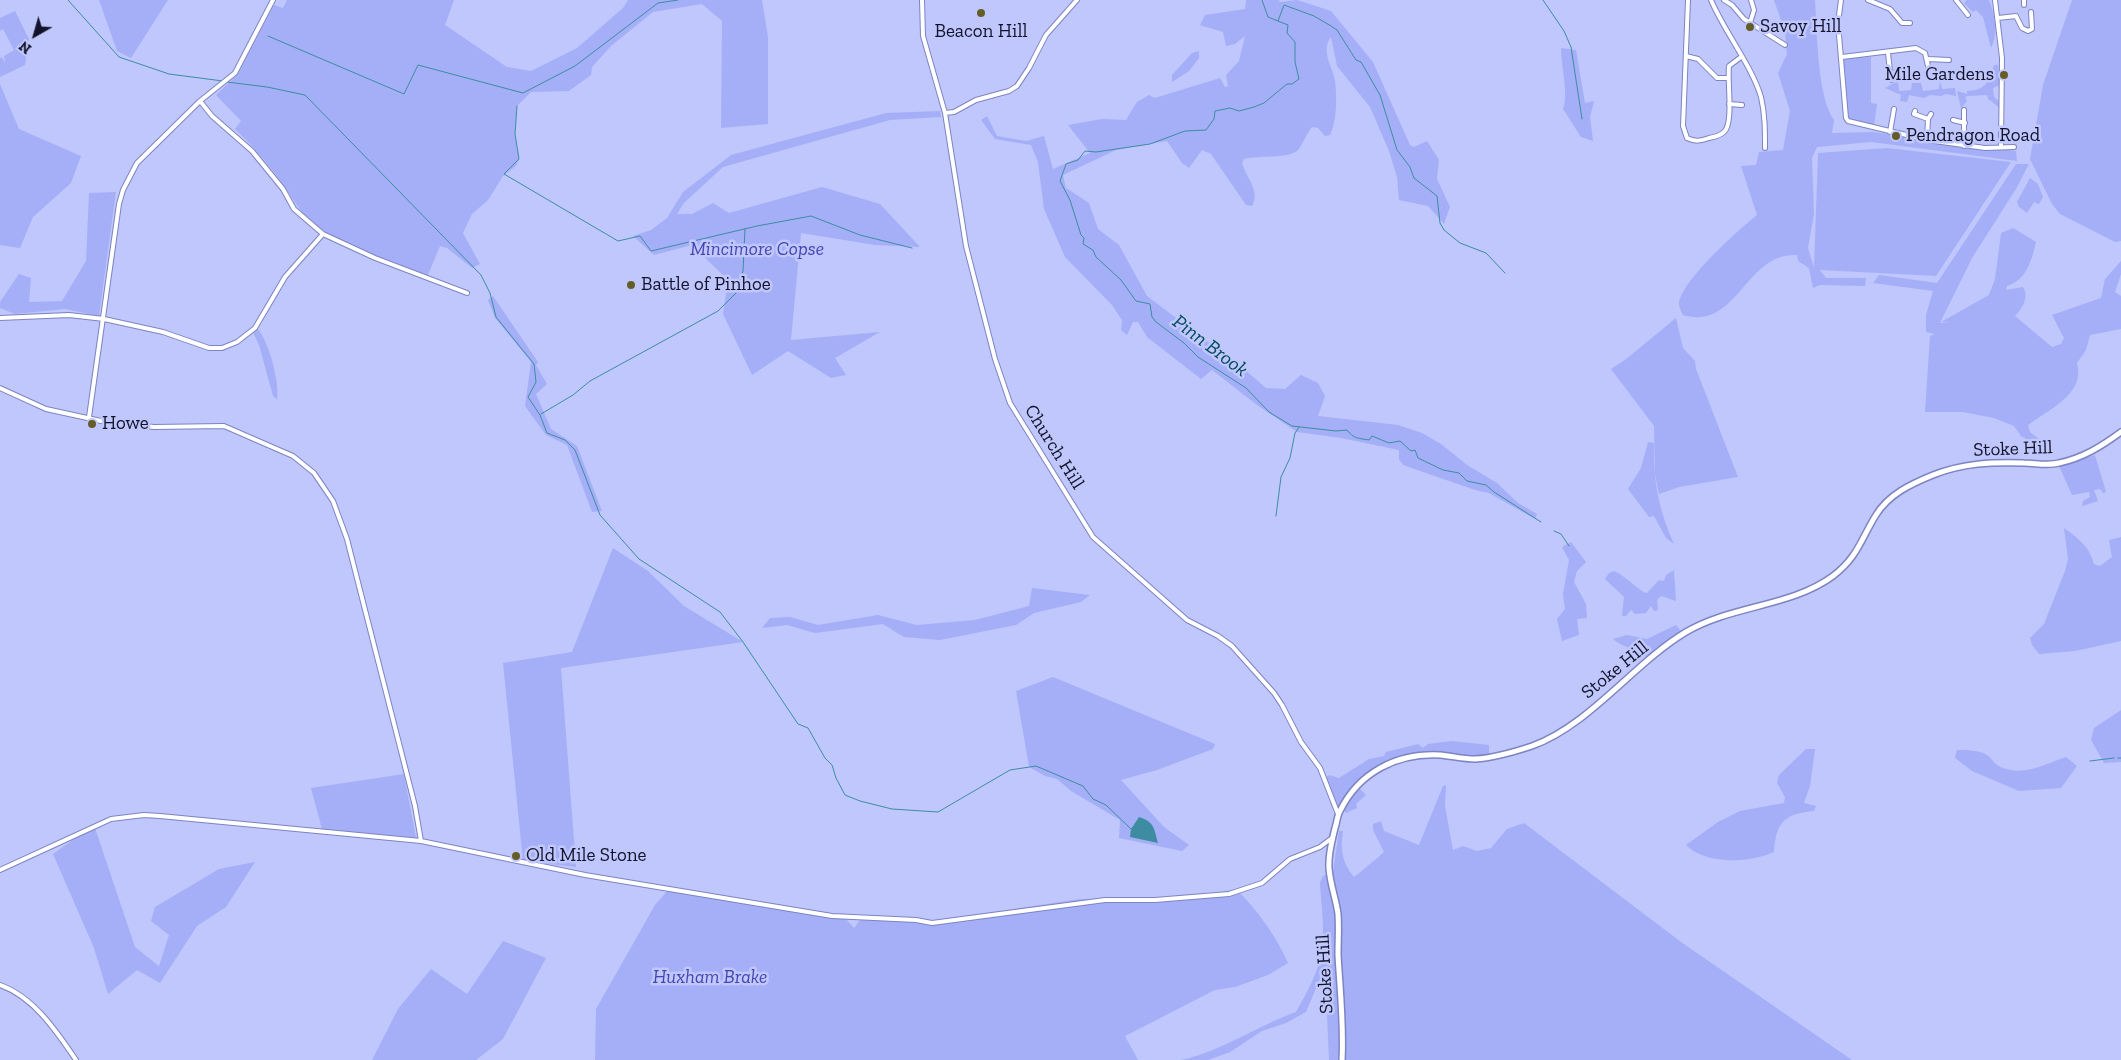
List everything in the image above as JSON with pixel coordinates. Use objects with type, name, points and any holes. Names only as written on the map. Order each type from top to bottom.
[{"type":"street","points":[[89,417],[119,204],[123,190],[137,163],[200,101],[235,74],[273,0]]},
{"type":"street","name":"Church Hill","points":[[922,0],[923,36],[945,113],[966,246],[995,359],[1010,403],[1093,537],[1187,620],[1218,636],[1232,646],[1274,693],[1282,704],[1301,742],[1320,768],[1338,814]]},
{"type":"street","points":[[945,113],[954,112],[976,100],[1009,91],[1017,86],[1030,68],[1046,35],[1077,0]]},
{"type":"street","points":[[1688,0],[1683,126],[1686,137],[1695,141],[1701,141],[1724,132],[1728,124],[1729,65],[1741,57]]},
{"type":"street","points":[[1711,0],[1752,76],[1760,96],[1765,116],[1765,148]]},
{"type":"street","points":[[1714,7],[1724,0],[1750,23],[1779,38],[1785,45]]},
{"type":"street","points":[[1750,0],[1754,10],[1750,23]]},
{"type":"street","points":[[1841,0],[1838,23],[1846,118],[1848,120],[1927,140],[1964,146],[2014,147]]},
{"type":"street","points":[[1868,0],[1890,9],[1902,23],[1910,23]]},
{"type":"street","points":[[1956,0],[1968,15]]},
{"type":"street","points":[[1995,0],[2003,95],[2001,146]]},
{"type":"street","points":[[1998,18],[2016,16],[2022,28],[2028,31],[2032,29],[2031,12]]},
{"type":"street","points":[[1842,57],[1916,48],[1922,50],[1928,59],[1928,66]]},
{"type":"street","points":[[1888,52],[1891,80]]},
{"type":"street","points":[[1686,56],[1698,59],[1717,78],[1728,78]]},
{"type":"street","points":[[1928,59],[1933,61],[1950,60]]},
{"type":"street","points":[[1891,73],[1908,72]]},
{"type":"street","points":[[200,101],[212,116],[252,151],[278,182],[294,209],[323,234],[376,258],[467,293]]},
{"type":"street","points":[[1729,104],[1742,105]]},
{"type":"street","points":[[1890,132],[1894,109]]},
{"type":"street","points":[[1915,110],[1914,114],[1928,119]]},
{"type":"street","points":[[1964,110],[1964,146]]},
{"type":"street","points":[[1927,140],[1928,119],[1931,114]]},
{"type":"street","points":[[1953,120],[1965,123]]},
{"type":"street","points":[[0,318],[69,315],[104,319],[163,332],[209,348],[222,348],[237,342],[255,328],[285,277],[323,234]]},
{"type":"street","points":[[0,388],[46,409],[101,421],[154,427],[224,426],[293,456],[314,473],[333,501],[347,539],[413,796],[421,841]]},
{"type":"street","name":"Stoke Hill","points":[[1342,1060],[1343,1036],[1338,912],[1329,868],[1330,848],[1338,814],[1356,788],[1372,772],[1390,762],[1438,755],[1475,759],[1534,746],[1561,731],[1594,707],[1638,669],[1688,630],[1729,614],[1786,598],[1822,583],[1844,567],[1853,557],[1881,507],[1893,496],[1910,486],[1953,468],[1982,462],[2058,464],[2094,451],[2121,432]]},
{"type":"street","points":[[0,870],[62,843],[94,825],[128,816],[160,816],[421,841],[586,875],[832,916],[916,920],[932,923],[1105,900],[1155,900],[1229,894],[1262,883],[1290,859],[1324,844],[1332,838]]},
{"type":"street","points":[[1324,844],[1330,848]]},
{"type":"street","points":[[0,985],[24,998],[38,1011],[76,1060]]},
{"type":"green space","points":[[99,0],[168,0],[131,58],[117,51]]},
{"type":"green space","points":[[287,0],[454,0],[445,25],[507,67],[531,71],[577,48],[623,8],[628,0],[762,0],[768,37],[768,124],[721,128],[722,21],[702,4],[653,12],[611,46],[592,67],[591,75],[569,91],[531,92],[517,106],[515,134],[519,159],[516,166],[503,176],[488,200],[472,214],[463,233],[480,264],[472,268],[447,248],[440,246],[428,275],[378,258],[343,242],[313,223],[299,209],[286,187],[266,162],[235,129],[241,121],[216,95],[238,74],[274,5],[283,8]]},
{"type":"green space","points":[[1246,0],[1279,0],[1280,2],[1297,0],[1331,11],[1373,62],[1410,145],[1414,147],[1427,141],[1439,160],[1437,179],[1450,207],[1444,224],[1428,206],[1399,200],[1397,177],[1389,151],[1370,107],[1337,66],[1331,37],[1328,43],[1327,54],[1334,75],[1336,101],[1334,123],[1330,135],[1325,136],[1318,128],[1312,127],[1300,148],[1294,153],[1244,159],[1242,163],[1255,195],[1252,206],[1246,205],[1211,154],[1202,150],[1189,168],[1182,163],[1167,141],[1116,150],[1063,175],[1066,188],[1089,203],[1098,229],[1119,245],[1147,296],[1266,388],[1285,389],[1301,375],[1318,383],[1325,396],[1318,416],[1398,425],[1422,433],[1441,444],[1467,465],[1497,483],[1518,503],[1537,514],[1535,519],[1489,493],[1403,465],[1399,459],[1399,450],[1341,438],[1297,432],[1257,405],[1212,370],[1201,379],[1147,337],[1138,322],[1133,322],[1127,335],[1121,330],[1122,320],[1112,305],[1065,257],[1044,209],[1038,162],[1031,145],[995,139],[981,120],[987,116],[997,136],[1026,141],[1044,136],[1053,169],[1090,153],[1068,125],[1102,119],[1126,120],[1137,102],[1149,95],[1155,98],[1220,78],[1225,87],[1228,86],[1226,75],[1239,61],[1245,36],[1235,44],[1226,46],[1223,32],[1200,25],[1205,15],[1245,9]]},
{"type":"green space","points":[[1774,0],[1815,0],[1821,80],[1828,109],[1834,120],[1832,133],[1873,132],[2016,151],[2017,161],[1871,142],[1817,147],[1812,158],[1814,214],[1808,248],[1814,268],[1818,153],[1887,148],[2011,162],[1936,276],[1820,270],[1826,278],[1866,278],[1865,286],[1820,285],[1813,288],[1809,268],[1798,261],[1797,255],[1779,257],[1765,265],[1730,302],[1717,312],[1702,317],[1683,315],[1679,304],[1682,294],[1689,283],[1712,256],[1757,215],[1741,166],[1756,165],[1759,152],[1783,150],[1790,111],[1778,73],[1787,54],[1785,32]]},
{"type":"green space","points":[[1967,0],[1989,0],[1995,24],[1995,36],[1991,48],[1983,17],[1976,10],[1973,12],[1964,3]]},
{"type":"green space","points":[[2072,0],[2121,0],[2121,241],[2115,242],[2060,214],[2052,204],[2030,159],[2043,85]]},
{"type":"green space","points":[[15,11],[29,39],[25,65],[0,77],[0,58],[2,57],[5,63],[4,56],[14,50],[3,29],[0,31],[0,18]]},
{"type":"green space","points":[[1561,48],[1576,50],[1585,103],[1594,101],[1590,117],[1593,141],[1581,137],[1563,109],[1565,88]]},
{"type":"green space","points":[[1199,51],[1199,58],[1189,71],[1172,82],[1172,75],[1192,53]]},
{"type":"green space","points":[[1871,57],[1871,103],[1877,104],[1874,126],[1849,120],[1847,117],[1843,58]]},
{"type":"green space","points":[[1994,65],[1998,65],[2000,85],[1993,88],[1994,97],[2001,103],[2000,108],[1988,99],[1987,95],[1965,97],[1967,101],[1961,108],[1957,91],[1967,94],[1967,91],[1983,87]]},
{"type":"green space","points":[[1898,81],[1899,91],[1911,90],[1912,83],[1921,83],[1923,91],[1939,89],[1940,81],[1942,89],[1955,88],[1956,96],[1946,94],[1941,96],[1930,95],[1924,98],[1909,95],[1907,102],[1900,101],[1901,95],[1885,88]]},
{"type":"green space","points":[[0,84],[19,129],[81,156],[71,183],[33,217],[20,248],[0,245]]},
{"type":"green space","name":"Mincimore Copse","points":[[940,111],[941,117],[890,120],[723,167],[684,203],[677,214],[692,214],[713,203],[729,213],[822,187],[880,204],[920,247],[875,245],[801,233],[791,340],[880,332],[835,358],[846,375],[831,378],[788,351],[752,375],[723,314],[728,280],[692,245],[654,255],[633,236],[651,230],[667,218],[683,192],[731,155],[886,113]]},
{"type":"green space","points":[[2016,164],[2029,164],[2016,189],[1972,258],[1940,323],[1949,323],[1941,322],[1989,295],[1995,279],[2001,233],[2013,228],[2036,242],[2024,274],[2014,283],[2007,286],[2006,290],[2023,287],[2025,291],[2024,302],[2015,316],[2052,347],[2061,344],[2064,338],[2052,315],[2101,298],[2105,279],[2121,261],[2121,274],[2115,292],[2121,296],[2121,329],[2090,335],[2086,350],[2077,363],[2078,374],[2076,384],[2071,392],[2055,407],[2028,425],[2030,432],[2039,439],[2033,443],[2021,436],[2014,426],[1994,418],[1963,412],[1925,412],[1930,336],[1935,334],[1926,332],[1926,315],[1933,291],[1873,283],[1879,275],[1937,283]]},
{"type":"green space","points":[[2030,178],[2038,184],[2043,197],[2039,204],[2034,202],[2027,213],[2019,207],[2017,202]]},
{"type":"green space","points":[[116,192],[99,316],[65,309],[15,314],[0,308],[0,302],[19,274],[31,278],[29,302],[62,301],[86,261],[89,193]]},
{"type":"green space","points":[[493,296],[538,362],[536,365],[547,384],[536,394],[551,429],[577,446],[602,511],[592,512],[567,445],[546,435],[525,406],[531,362],[495,318],[488,300]]},
{"type":"green space","points":[[1676,318],[1683,348],[1695,361],[1696,369],[1738,477],[1679,487],[1659,494],[1655,474],[1654,426],[1611,369],[1625,360]]},
{"type":"green space","points":[[256,327],[269,350],[277,382],[277,399],[273,396],[259,345],[253,332]]},
{"type":"green space","points":[[1648,442],[1654,443],[1658,495],[1664,519],[1674,544],[1666,538],[1654,516],[1649,517],[1628,489],[1641,468]]},
{"type":"green space","points":[[2095,455],[2106,492],[2103,493],[2100,489],[2094,490],[2098,501],[2082,506],[2083,501],[2090,497],[2089,492],[2072,495],[2059,466]]},
{"type":"green space","points":[[2064,528],[2083,543],[2094,564],[2100,566],[2112,557],[2109,540],[2121,537],[2121,641],[2075,651],[2039,654],[2032,645],[2030,638],[2044,624],[2065,571],[2068,559]]},
{"type":"green space","points":[[1571,542],[1586,562],[1577,571],[1574,582],[1586,604],[1587,618],[1577,619],[1579,635],[1562,641],[1557,619],[1565,609],[1563,594],[1569,560],[1562,547]]},
{"type":"green space","points":[[613,548],[648,571],[684,606],[743,642],[561,668],[576,867],[523,861],[503,663],[572,652]]},
{"type":"green space","points":[[1674,570],[1676,601],[1661,596],[1657,600],[1658,610],[1654,611],[1651,606],[1646,613],[1635,614],[1631,610],[1626,616],[1622,616],[1624,597],[1605,579],[1609,573],[1614,571],[1647,593],[1659,580],[1664,581],[1666,575]]},
{"type":"green space","points":[[1032,588],[1090,595],[1081,602],[1034,613],[1016,625],[940,640],[904,637],[883,624],[815,633],[787,625],[762,628],[770,618],[790,617],[818,625],[878,615],[917,625],[975,620],[1029,606]]},
{"type":"green space","points":[[1676,625],[1681,631],[1678,636],[1647,658],[1613,639],[1627,635],[1647,639]]},
{"type":"green space","points":[[1053,677],[1215,744],[1213,749],[1157,770],[1121,780],[1164,827],[1189,845],[1182,851],[1119,838],[1120,820],[1071,791],[1057,779],[1045,776],[1029,767],[1016,691]]},
{"type":"green space","points":[[2121,710],[2121,762],[2104,763],[2091,740],[2094,728]]},
{"type":"green space","points":[[1452,741],[1489,745],[1489,755],[1452,757],[1420,755],[1389,760],[1373,769],[1355,784],[1366,795],[1356,804],[1357,808],[1346,813],[1343,808],[1336,810],[1323,780],[1329,775],[1339,778],[1369,759],[1384,756],[1386,752],[1418,744],[1423,748],[1428,744]]},
{"type":"green space","points":[[1806,749],[1815,749],[1810,786],[1804,803],[1816,806],[1814,811],[1796,814],[1784,821],[1777,833],[1774,852],[1753,858],[1728,860],[1705,856],[1686,845],[1718,822],[1740,811],[1784,803],[1785,797],[1777,783],[1779,775]]},
{"type":"green space","points":[[1957,750],[1984,753],[1999,766],[2016,771],[2033,769],[2066,757],[2077,766],[2061,788],[2019,791],[1972,771],[1955,758]]},
{"type":"green space","points":[[404,774],[416,838],[322,829],[311,788]]},
{"type":"green space","points":[[1446,785],[1445,806],[1453,850],[1463,846],[1477,851],[1491,848],[1507,829],[1524,823],[1681,942],[1852,1060],[1329,1060],[1327,1014],[1334,980],[1320,979],[1306,1012],[1286,1023],[1262,1031],[1230,1052],[1208,1060],[1181,1060],[1211,1051],[1296,1012],[1312,982],[1321,953],[1323,923],[1320,882],[1323,876],[1333,871],[1339,831],[1343,831],[1342,850],[1344,861],[1354,877],[1384,852],[1373,830],[1373,824],[1381,821],[1384,831],[1419,845],[1443,786]]},
{"type":"green space","points":[[94,825],[135,947],[159,966],[169,935],[151,921],[155,907],[219,869],[255,862],[226,907],[197,926],[160,983],[137,970],[108,994],[94,948],[53,854]]},
{"type":"green space","name":"Huxham Brake","points":[[670,888],[846,919],[854,928],[860,920],[933,921],[1080,899],[1193,898],[1236,889],[1265,923],[1288,963],[1268,975],[1235,987],[1215,990],[1125,1036],[1138,1060],[595,1060],[596,1009],[655,905]]},
{"type":"green space","points":[[503,941],[546,958],[503,1039],[476,1060],[372,1060],[398,1009],[431,969],[467,994]]},
{"type":"shaded area","points":[[1139,817],[1151,824],[1158,843],[1130,837],[1131,829]]},
{"type":"waterway","points":[[68,0],[119,57],[169,74],[223,81]]},
{"type":"waterway","points":[[268,36],[404,94],[418,65],[523,93],[575,66],[658,3],[678,0]]},
{"type":"waterway","name":"Pinn Brook","points":[[1262,0],[1268,17],[1288,25],[1287,33],[1295,42],[1295,62],[1299,79],[1292,84],[1287,84],[1264,103],[1254,107],[1239,111],[1230,108],[1215,111],[1214,119],[1206,130],[1185,131],[1150,144],[1096,152],[1085,151],[1078,160],[1066,164],[1060,181],[1070,200],[1081,235],[1084,238],[1083,244],[1093,250],[1096,257],[1121,280],[1136,301],[1150,304],[1152,317],[1156,322],[1184,343],[1198,357],[1246,388],[1269,412],[1292,426],[1336,431],[1347,430],[1354,437],[1369,440],[1372,436],[1389,443],[1400,441],[1411,451],[1415,450],[1418,458],[1443,470],[1459,473],[1467,481],[1486,485],[1541,522]]},
{"type":"waterway","points":[[1543,0],[1564,31],[1571,47],[1582,119]]},
{"type":"waterway","points":[[1278,21],[1284,5],[1314,16],[1337,30],[1356,60],[1361,62],[1380,95],[1397,150],[1410,167],[1414,178],[1437,196],[1440,223],[1444,230],[1460,243],[1486,253],[1505,273]]},
{"type":"waterway","points":[[227,82],[267,87],[305,95],[481,275],[490,293],[496,317],[534,364],[536,382],[528,397],[540,415],[547,433],[565,440],[575,450],[600,515],[639,559],[720,612],[743,642],[798,724],[808,728],[825,758],[832,765],[845,795],[892,809],[938,812],[1010,770],[1036,766],[1083,786],[1093,799],[1106,805],[1131,829]]},
{"type":"waterway","points":[[517,106],[515,134],[519,159],[504,174],[618,241],[640,236],[651,251],[757,226],[811,216],[860,235],[912,248]]},
{"type":"waterway","points":[[541,414],[573,395],[590,381],[718,311],[736,293],[743,271],[745,229]]},
{"type":"waterway","points":[[1276,516],[1281,477],[1290,458],[1295,433],[1299,427]]},
{"type":"waterway","name":"Pinn Brook","points":[[1554,531],[1561,534],[1569,546]]},
{"type":"waterway","points":[[2090,761],[2114,758]]},
{"type":"place","name":"Beacon Hill","points":[[981,13]]},
{"type":"place","name":"Savoy Hill","points":[[1750,27]]},
{"type":"place","name":"Mile Gardens","points":[[2004,75]]},
{"type":"place","name":"Pendragon Road","points":[[1896,136]]},
{"type":"place","name":"Battle of Pinhoe","points":[[631,285]]},
{"type":"place","name":"Howe","points":[[92,424]]},
{"type":"place","name":"Old Mile Stone","points":[[516,856]]}]
